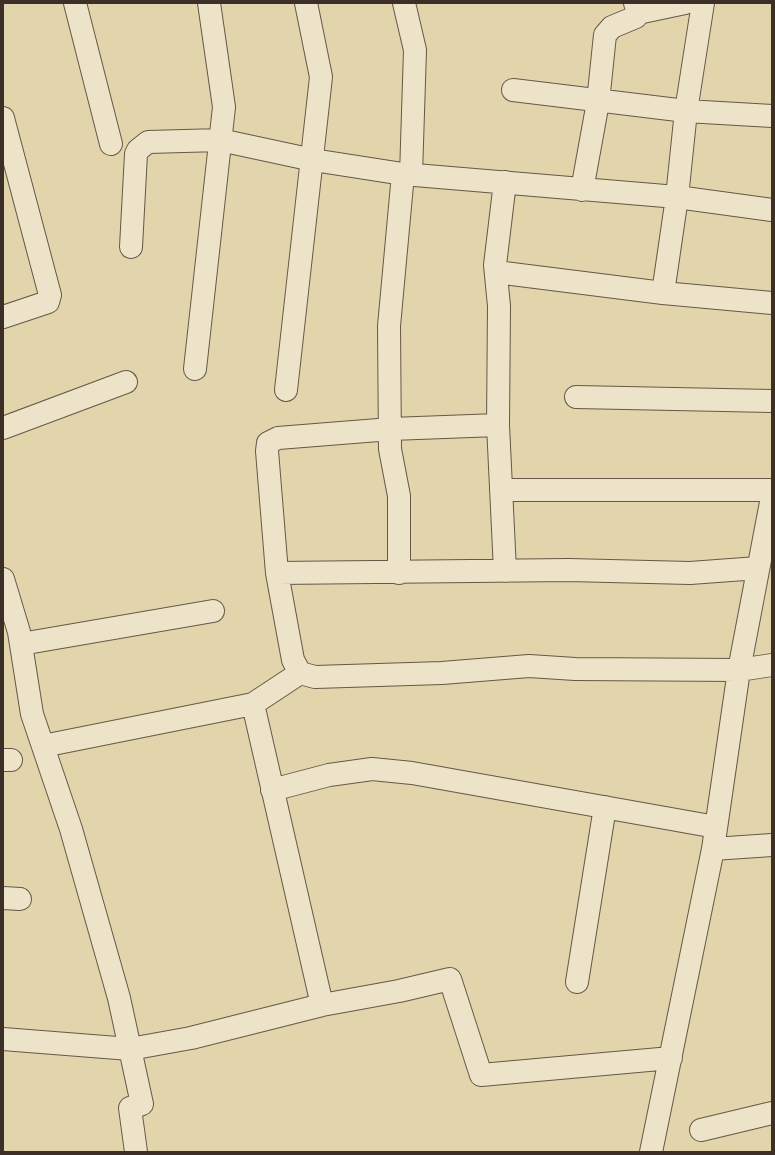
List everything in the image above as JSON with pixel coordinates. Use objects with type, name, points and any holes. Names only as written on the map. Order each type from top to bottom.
[{"type":"street","points":[[75,3],[112,144]]},
{"type":"street","points":[[195,369],[224,107],[209,3]]},
{"type":"street","points":[[286,390],[313,160],[321,77],[306,3]]},
{"type":"street","points":[[398,573],[399,496],[390,449],[389,326],[407,175],[415,50],[404,3]]},
{"type":"street","points":[[582,190],[598,102],[606,35],[612,27],[636,18],[636,8],[685,3]]},
{"type":"street","points":[[663,293],[677,197],[686,111],[702,3]]},
{"type":"street","points":[[513,90],[598,102],[686,111],[772,116]]},
{"type":"street","points":[[3,118],[50,295],[48,302],[3,317]]},
{"type":"street","points":[[131,246],[136,154],[138,150],[148,142],[220,140],[313,160],[407,175],[677,197],[772,210]]},
{"type":"street","points":[[505,182],[495,265],[499,334],[498,424],[505,571]]},
{"type":"street","points":[[496,272],[663,293],[772,303]]},
{"type":"street","points":[[3,428],[126,382]]},
{"type":"street","points":[[576,397],[772,401]]},
{"type":"street","points":[[300,673],[294,660],[277,573],[267,451],[268,443],[278,438],[391,429],[498,424]]},
{"type":"street","points":[[501,490],[772,490]]},
{"type":"street","points":[[651,1152],[713,849],[739,670],[772,496]]},
{"type":"street","points":[[277,573],[356,571],[398,573],[505,571],[690,573],[758,568]]},
{"type":"street","points":[[3,579],[21,644],[32,714],[71,829],[119,998],[142,1104],[130,1108],[136,1152]]},
{"type":"street","points":[[21,644],[212,611]]},
{"type":"street","points":[[43,746],[253,704],[300,673],[315,677],[442,673],[528,666],[575,670],[739,670],[772,665]]},
{"type":"street","points":[[253,704],[322,1005]]},
{"type":"street","points":[[272,790],[329,775],[372,769],[412,773],[716,827]]},
{"type":"street","points":[[577,982],[605,807]]},
{"type":"street","points":[[713,849],[772,845]]},
{"type":"street","points":[[3,1039],[130,1049],[191,1038],[322,1005],[399,991],[450,979],[481,1075],[671,1058]]},
{"type":"street","points":[[701,1130],[772,1113]]}]
